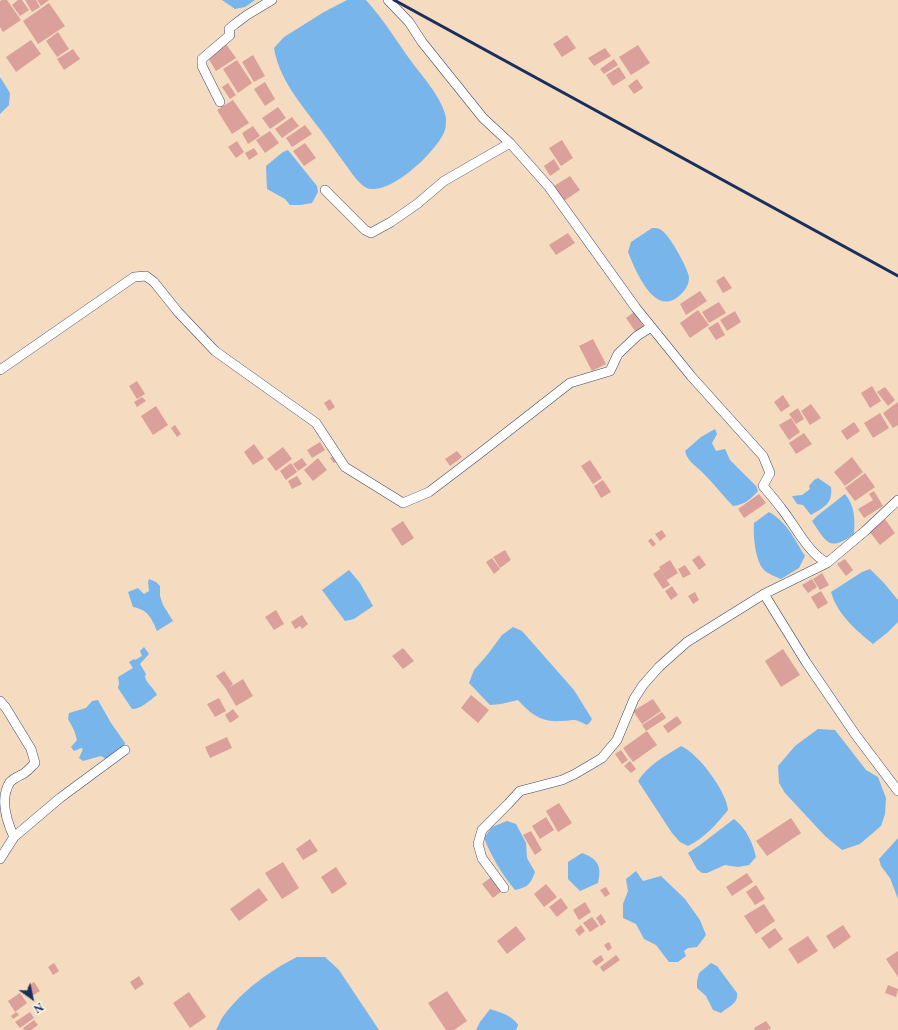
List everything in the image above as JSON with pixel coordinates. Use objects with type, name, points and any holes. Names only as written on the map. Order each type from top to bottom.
[{"type":"street","points":[[220,102],[202,66],[202,59],[230,35],[229,29],[272,0]]},
{"type":"street","points":[[388,0],[409,22],[422,42],[483,118],[510,143],[549,187],[651,327],[691,376],[763,456],[770,473],[763,486],[781,507],[802,539],[821,559],[827,563]]},
{"type":"street","points":[[325,190],[366,230],[371,233],[391,222],[444,181],[510,143]]},
{"type":"street","points":[[0,370],[134,277],[146,276],[154,282],[178,312],[215,351],[316,423],[345,467],[403,503],[430,492],[570,383],[610,371],[618,354],[638,336],[651,327]]},
{"type":"street","points":[[504,888],[482,858],[478,844],[482,830],[520,791],[562,780],[576,774],[602,758],[617,740],[634,700],[643,685],[659,667],[686,642],[764,594],[827,563],[866,532],[898,500]]},
{"type":"street","points":[[764,594],[806,662],[854,734],[898,791]]},
{"type":"street","points":[[0,701],[6,708],[31,749],[35,763],[25,773],[10,782],[3,793],[3,810],[14,837]]},
{"type":"street","points":[[0,859],[14,837],[60,798],[125,750]]},
{"type":"water","points":[[222,0],[255,0],[245,7],[235,9]]},
{"type":"water","points":[[347,0],[366,0],[372,7],[432,88],[441,103],[446,118],[445,129],[441,138],[425,158],[403,176],[381,188],[366,188],[353,175],[292,91],[281,70],[274,48],[284,37],[324,12]]},
{"type":"water","points":[[0,77],[10,93],[9,105],[0,114]]},
{"type":"water","points":[[288,150],[317,186],[318,192],[312,203],[290,205],[285,199],[267,189],[266,166],[283,152]]},
{"type":"water","points":[[652,228],[660,229],[669,238],[682,259],[689,277],[685,290],[679,296],[670,301],[661,301],[647,289],[635,269],[628,252],[631,242]]},
{"type":"water","points":[[715,429],[717,434],[712,443],[716,451],[725,449],[730,460],[756,486],[758,491],[744,503],[733,506],[709,479],[688,459],[686,455],[685,451],[701,437]]},
{"type":"water","points":[[818,478],[831,487],[831,497],[827,504],[811,515],[803,505],[797,504],[792,496],[802,495],[810,489],[809,486]]},
{"type":"water","points":[[845,494],[853,508],[854,534],[846,540],[834,544],[825,540],[812,521]]},
{"type":"water","points":[[769,512],[776,516],[786,526],[805,556],[799,568],[781,579],[764,570],[758,561],[755,548],[754,523]]},
{"type":"water","points":[[870,569],[898,600],[898,622],[873,644],[842,614],[831,592],[862,572]]},
{"type":"water","points":[[349,570],[360,583],[373,606],[354,619],[345,621],[322,590]]},
{"type":"water","points":[[149,579],[156,582],[160,586],[160,596],[163,605],[173,621],[157,631],[146,612],[133,607],[128,592],[138,588],[144,594],[149,591]]},
{"type":"water","points":[[513,627],[522,631],[574,690],[592,719],[587,725],[576,720],[553,721],[542,719],[531,713],[518,700],[490,705],[469,683],[474,670],[502,635]]},
{"type":"water","points":[[144,647],[149,654],[140,664],[146,674],[146,681],[157,695],[142,706],[132,709],[118,688],[118,677],[133,668],[129,662],[142,656],[140,651]]},
{"type":"water","points":[[98,700],[111,723],[125,743],[124,747],[106,759],[101,756],[83,761],[79,758],[83,749],[81,748],[74,751],[71,747],[77,740],[68,719],[69,713],[86,708],[92,701]]},
{"type":"water","points":[[818,729],[835,730],[866,770],[878,777],[886,798],[885,814],[881,826],[860,844],[842,850],[825,836],[785,793],[779,783],[778,766],[795,746]]},
{"type":"water","points":[[681,746],[695,756],[710,774],[723,793],[728,810],[710,831],[688,846],[680,842],[672,833],[638,781],[647,770],[663,757]]},
{"type":"water","points":[[734,819],[748,836],[756,857],[749,865],[738,867],[725,865],[707,873],[702,873],[697,869],[688,853]]},
{"type":"water","points":[[507,821],[516,824],[526,843],[527,858],[535,872],[528,885],[515,890],[498,866],[484,838],[492,827]]},
{"type":"water","points":[[898,838],[898,899],[890,878],[881,866],[879,859]]},
{"type":"water","points":[[582,853],[592,858],[598,864],[599,877],[598,883],[580,891],[568,879],[568,862]]},
{"type":"water","points":[[636,871],[643,881],[661,876],[685,899],[700,920],[706,935],[697,947],[688,948],[684,951],[686,956],[678,962],[669,962],[656,945],[644,939],[636,924],[623,918],[623,904],[628,891],[626,879]]},
{"type":"water","points":[[297,957],[325,957],[339,970],[379,1030],[216,1030],[221,1020],[240,997],[258,981]]},
{"type":"water","points":[[711,963],[717,966],[737,993],[735,1002],[721,1013],[713,1010],[706,996],[697,988],[699,973]]},
{"type":"water","points":[[490,1009],[513,1019],[518,1025],[516,1030],[476,1030]]},
{"type":"building","points":[[7,0],[21,20],[3,32],[0,27],[0,1]]},
{"type":"building","points":[[18,0],[22,0],[29,10],[20,16],[12,5]]},
{"type":"building","points":[[25,0],[36,0],[40,7],[32,12]]},
{"type":"building","points":[[37,0],[49,0],[41,6]]},
{"type":"building","points":[[49,3],[65,26],[38,44],[23,21]]},
{"type":"building","points":[[58,32],[69,49],[57,57],[46,41]]},
{"type":"building","points":[[567,35],[576,48],[562,57],[553,44]]},
{"type":"building","points":[[31,40],[41,54],[16,72],[6,57]]},
{"type":"building","points":[[226,44],[236,58],[216,71],[207,56]]},
{"type":"building","points":[[638,45],[650,63],[631,75],[619,57]]},
{"type":"building","points":[[605,48],[611,56],[594,66],[588,58]]},
{"type":"building","points":[[73,49],[80,59],[64,70],[57,59]]},
{"type":"building","points":[[253,55],[265,76],[254,82],[242,62]]},
{"type":"building","points":[[614,59],[618,65],[604,74],[600,69]]},
{"type":"building","points":[[237,60],[252,83],[238,93],[223,69]]},
{"type":"building","points":[[619,67],[626,78],[613,86],[606,75]]},
{"type":"building","points":[[637,79],[643,88],[634,94],[628,86]]},
{"type":"building","points":[[265,82],[275,99],[265,106],[254,89]]},
{"type":"building","points":[[228,83],[236,95],[230,99],[222,87]]},
{"type":"building","points":[[233,100],[249,123],[232,134],[217,110]]},
{"type":"building","points":[[278,107],[286,118],[270,129],[262,118]]},
{"type":"building","points":[[292,117],[299,126],[282,138],[275,129]]},
{"type":"building","points":[[305,125],[312,134],[292,147],[286,138]]},
{"type":"building","points":[[253,126],[260,136],[248,144],[242,133]]},
{"type":"building","points":[[270,131],[279,143],[265,153],[256,140]]},
{"type":"building","points":[[562,140],[573,158],[561,166],[549,148]]},
{"type":"building","points":[[237,141],[244,152],[236,158],[228,147]]},
{"type":"building","points":[[305,143],[316,158],[304,166],[293,151]]},
{"type":"building","points":[[254,148],[258,154],[249,160],[245,153]]},
{"type":"building","points":[[554,159],[560,169],[550,176],[544,166]]},
{"type":"building","points":[[570,176],[580,190],[564,201],[554,186]]},
{"type":"building","points":[[568,233],[575,243],[556,255],[549,245]]},
{"type":"building","points":[[724,276],[732,288],[723,293],[716,281]]},
{"type":"building","points":[[700,291],[707,301],[686,315],[680,304]]},
{"type":"building","points":[[719,302],[726,313],[709,323],[702,312]]},
{"type":"building","points":[[698,310],[709,325],[690,338],[680,323]]},
{"type":"building","points":[[735,311],[741,322],[727,331],[720,320]]},
{"type":"building","points":[[634,312],[645,329],[637,334],[626,318]]},
{"type":"building","points":[[718,322],[725,335],[716,340],[708,328]]},
{"type":"building","points":[[593,339],[606,364],[592,371],[579,346]]},
{"type":"building","points":[[137,381],[145,394],[137,399],[129,386]]},
{"type":"building","points":[[872,386],[881,401],[870,408],[861,393]]},
{"type":"building","points":[[885,387],[895,400],[888,406],[877,392]]},
{"type":"building","points":[[783,395],[790,406],[781,412],[774,402]]},
{"type":"building","points":[[142,397],[146,401],[137,407],[134,402]]},
{"type":"building","points":[[330,399],[335,407],[329,411],[324,403]]},
{"type":"building","points":[[898,402],[898,425],[893,428],[883,413]]},
{"type":"building","points":[[811,404],[821,418],[810,425],[801,411]]},
{"type":"building","points":[[156,406],[168,425],[153,435],[141,416]]},
{"type":"building","points":[[798,408],[804,419],[796,424],[789,414]]},
{"type":"building","points":[[880,413],[889,428],[873,438],[864,423]]},
{"type":"building","points":[[791,418],[800,432],[789,440],[779,425]]},
{"type":"building","points":[[854,422],[860,431],[847,440],[841,431]]},
{"type":"building","points":[[175,425],[181,434],[177,437],[171,428]]},
{"type":"building","points":[[804,433],[812,444],[796,454],[789,443]]},
{"type":"building","points":[[320,442],[325,450],[312,458],[307,450]]},
{"type":"building","points":[[254,444],[264,458],[253,465],[244,452]]},
{"type":"building","points":[[283,447],[292,459],[276,471],[267,459]]},
{"type":"building","points":[[457,451],[462,457],[450,466],[445,459]]},
{"type":"building","points":[[334,456],[338,461],[334,463],[330,458]]},
{"type":"building","points":[[852,457],[863,472],[845,486],[834,472]]},
{"type":"building","points":[[302,458],[307,465],[298,471],[293,464]]},
{"type":"building","points":[[318,458],[327,470],[313,481],[304,470]]},
{"type":"building","points":[[590,460],[602,478],[593,484],[581,466]]},
{"type":"building","points":[[291,463],[297,472],[286,480],[280,471]]},
{"type":"building","points":[[865,473],[875,487],[855,501],[845,488]]},
{"type":"building","points":[[297,476],[302,484],[292,489],[288,481]]},
{"type":"building","points":[[603,480],[611,492],[601,498],[594,486]]},
{"type":"building","points":[[874,491],[883,506],[864,518],[858,509],[873,500],[869,494]]},
{"type":"building","points":[[759,494],[766,503],[744,518],[738,509]]},
{"type":"building","points":[[885,519],[895,533],[880,545],[869,531]]},
{"type":"building","points":[[403,521],[414,538],[402,546],[391,529]]},
{"type":"building","points":[[662,530],[666,536],[660,541],[655,534]]},
{"type":"building","points":[[651,538],[656,544],[653,547],[648,541]]},
{"type":"building","points":[[505,550],[511,560],[500,568],[493,557]]},
{"type":"building","points":[[699,555],[706,565],[699,570],[692,560]]},
{"type":"building","points":[[492,558],[500,569],[494,574],[486,562]]},
{"type":"building","points":[[845,559],[853,570],[846,576],[837,564]]},
{"type":"building","points":[[670,560],[678,573],[667,580],[659,567]]},
{"type":"building","points":[[685,565],[691,574],[683,578],[678,569]]},
{"type":"building","points":[[660,569],[670,585],[663,589],[653,574]]},
{"type":"building","points":[[822,573],[829,585],[820,590],[813,579]]},
{"type":"building","points":[[812,579],[817,587],[808,593],[802,585]]},
{"type":"building","points":[[672,586],[678,595],[671,600],[665,591]]},
{"type":"building","points":[[821,591],[828,603],[818,609],[811,597]]},
{"type":"building","points":[[695,592],[699,600],[693,604],[688,596]]},
{"type":"building","points":[[276,610],[284,624],[274,630],[265,617]]},
{"type":"building","points":[[302,615],[308,624],[302,629],[300,626],[295,629],[291,622]]},
{"type":"building","points":[[403,648],[414,661],[403,669],[392,656]]},
{"type":"building","points":[[783,649],[800,675],[781,687],[765,661]]},
{"type":"building","points":[[224,671],[233,684],[228,688],[243,679],[253,696],[236,706],[216,676]]},
{"type":"building","points":[[471,695],[489,710],[478,723],[461,708]]},
{"type":"building","points":[[219,698],[226,711],[215,717],[207,704]]},
{"type":"building","points":[[653,699],[661,711],[642,724],[633,711]]},
{"type":"building","points":[[233,709],[239,717],[230,723],[225,715]]},
{"type":"building","points":[[662,712],[666,718],[646,731],[642,725]]},
{"type":"building","points":[[677,716],[682,723],[668,733],[663,726]]},
{"type":"building","points":[[647,731],[657,745],[633,762],[623,748]]},
{"type":"building","points":[[227,737],[232,748],[210,758],[205,747]]},
{"type":"building","points":[[621,750],[628,760],[622,764],[615,754]]},
{"type":"building","points":[[630,761],[636,769],[631,773],[624,766]]},
{"type":"building","points":[[559,803],[572,823],[558,832],[546,811]]},
{"type":"building","points":[[546,817],[554,830],[540,839],[532,826]]},
{"type":"building","points":[[791,818],[801,833],[767,856],[756,841]]},
{"type":"building","points":[[531,831],[542,850],[535,855],[523,835]]},
{"type":"building","points":[[310,839],[318,851],[303,860],[296,849]]},
{"type":"building","points":[[283,862],[299,888],[282,899],[265,873]]},
{"type":"building","points":[[336,867],[347,884],[332,894],[321,877]]},
{"type":"building","points":[[747,873],[753,882],[732,896],[726,887]]},
{"type":"building","points":[[493,876],[503,890],[493,898],[482,884]]},
{"type":"building","points":[[546,884],[557,897],[544,907],[534,894]]},
{"type":"building","points":[[756,885],[765,899],[755,905],[746,892]]},
{"type":"building","points":[[606,887],[610,894],[605,897],[600,890]]},
{"type":"building","points":[[259,888],[268,900],[239,921],[230,909]]},
{"type":"building","points":[[561,898],[568,908],[557,917],[549,907]]},
{"type":"building","points":[[585,902],[591,912],[579,920],[573,910]]},
{"type":"building","points":[[764,904],[775,921],[756,934],[744,916]]},
{"type":"building","points":[[601,914],[606,922],[601,926],[596,918]]},
{"type":"building","points":[[592,917],[599,926],[590,932],[583,923]]},
{"type":"building","points":[[581,925],[585,931],[579,936],[575,930]]},
{"type":"building","points":[[843,925],[851,937],[834,949],[826,936]]},
{"type":"building","points":[[516,926],[526,939],[507,954],[497,941]]},
{"type":"building","points":[[775,928],[783,939],[769,949],[761,938]]},
{"type":"building","points":[[808,936],[818,951],[798,964],[788,949]]},
{"type":"building","points":[[609,942],[612,948],[608,951],[604,945]]},
{"type":"building","points":[[898,951],[898,977],[886,959]]},
{"type":"building","points":[[601,955],[604,960],[596,966],[592,961]]},
{"type":"building","points":[[616,955],[620,960],[603,972],[600,967]]},
{"type":"building","points":[[54,963],[59,971],[53,975],[48,967]]},
{"type":"building","points":[[139,976],[144,984],[135,990],[130,982]]},
{"type":"building","points":[[34,982],[40,991],[32,996],[27,987]]},
{"type":"building","points":[[888,985],[898,989],[896,997],[885,993]]},
{"type":"building","points":[[447,991],[467,1021],[454,1030],[446,1030],[428,1003]]},
{"type":"building","points":[[189,992],[206,1017],[190,1028],[173,1003]]},
{"type":"building","points":[[20,993],[27,1003],[15,1012],[8,1001]]},
{"type":"building","points":[[16,1012],[19,1015],[13,1019],[11,1016]]},
{"type":"building","points":[[30,1012],[34,1018],[20,1028],[15,1022]]},
{"type":"building","points":[[34,1020],[38,1025],[31,1030],[24,1030],[23,1028]]},
{"type":"building","points":[[766,1021],[771,1028],[768,1030],[755,1030],[754,1028]]},
{"type":"railway","points":[[394,0],[898,276]]}]
